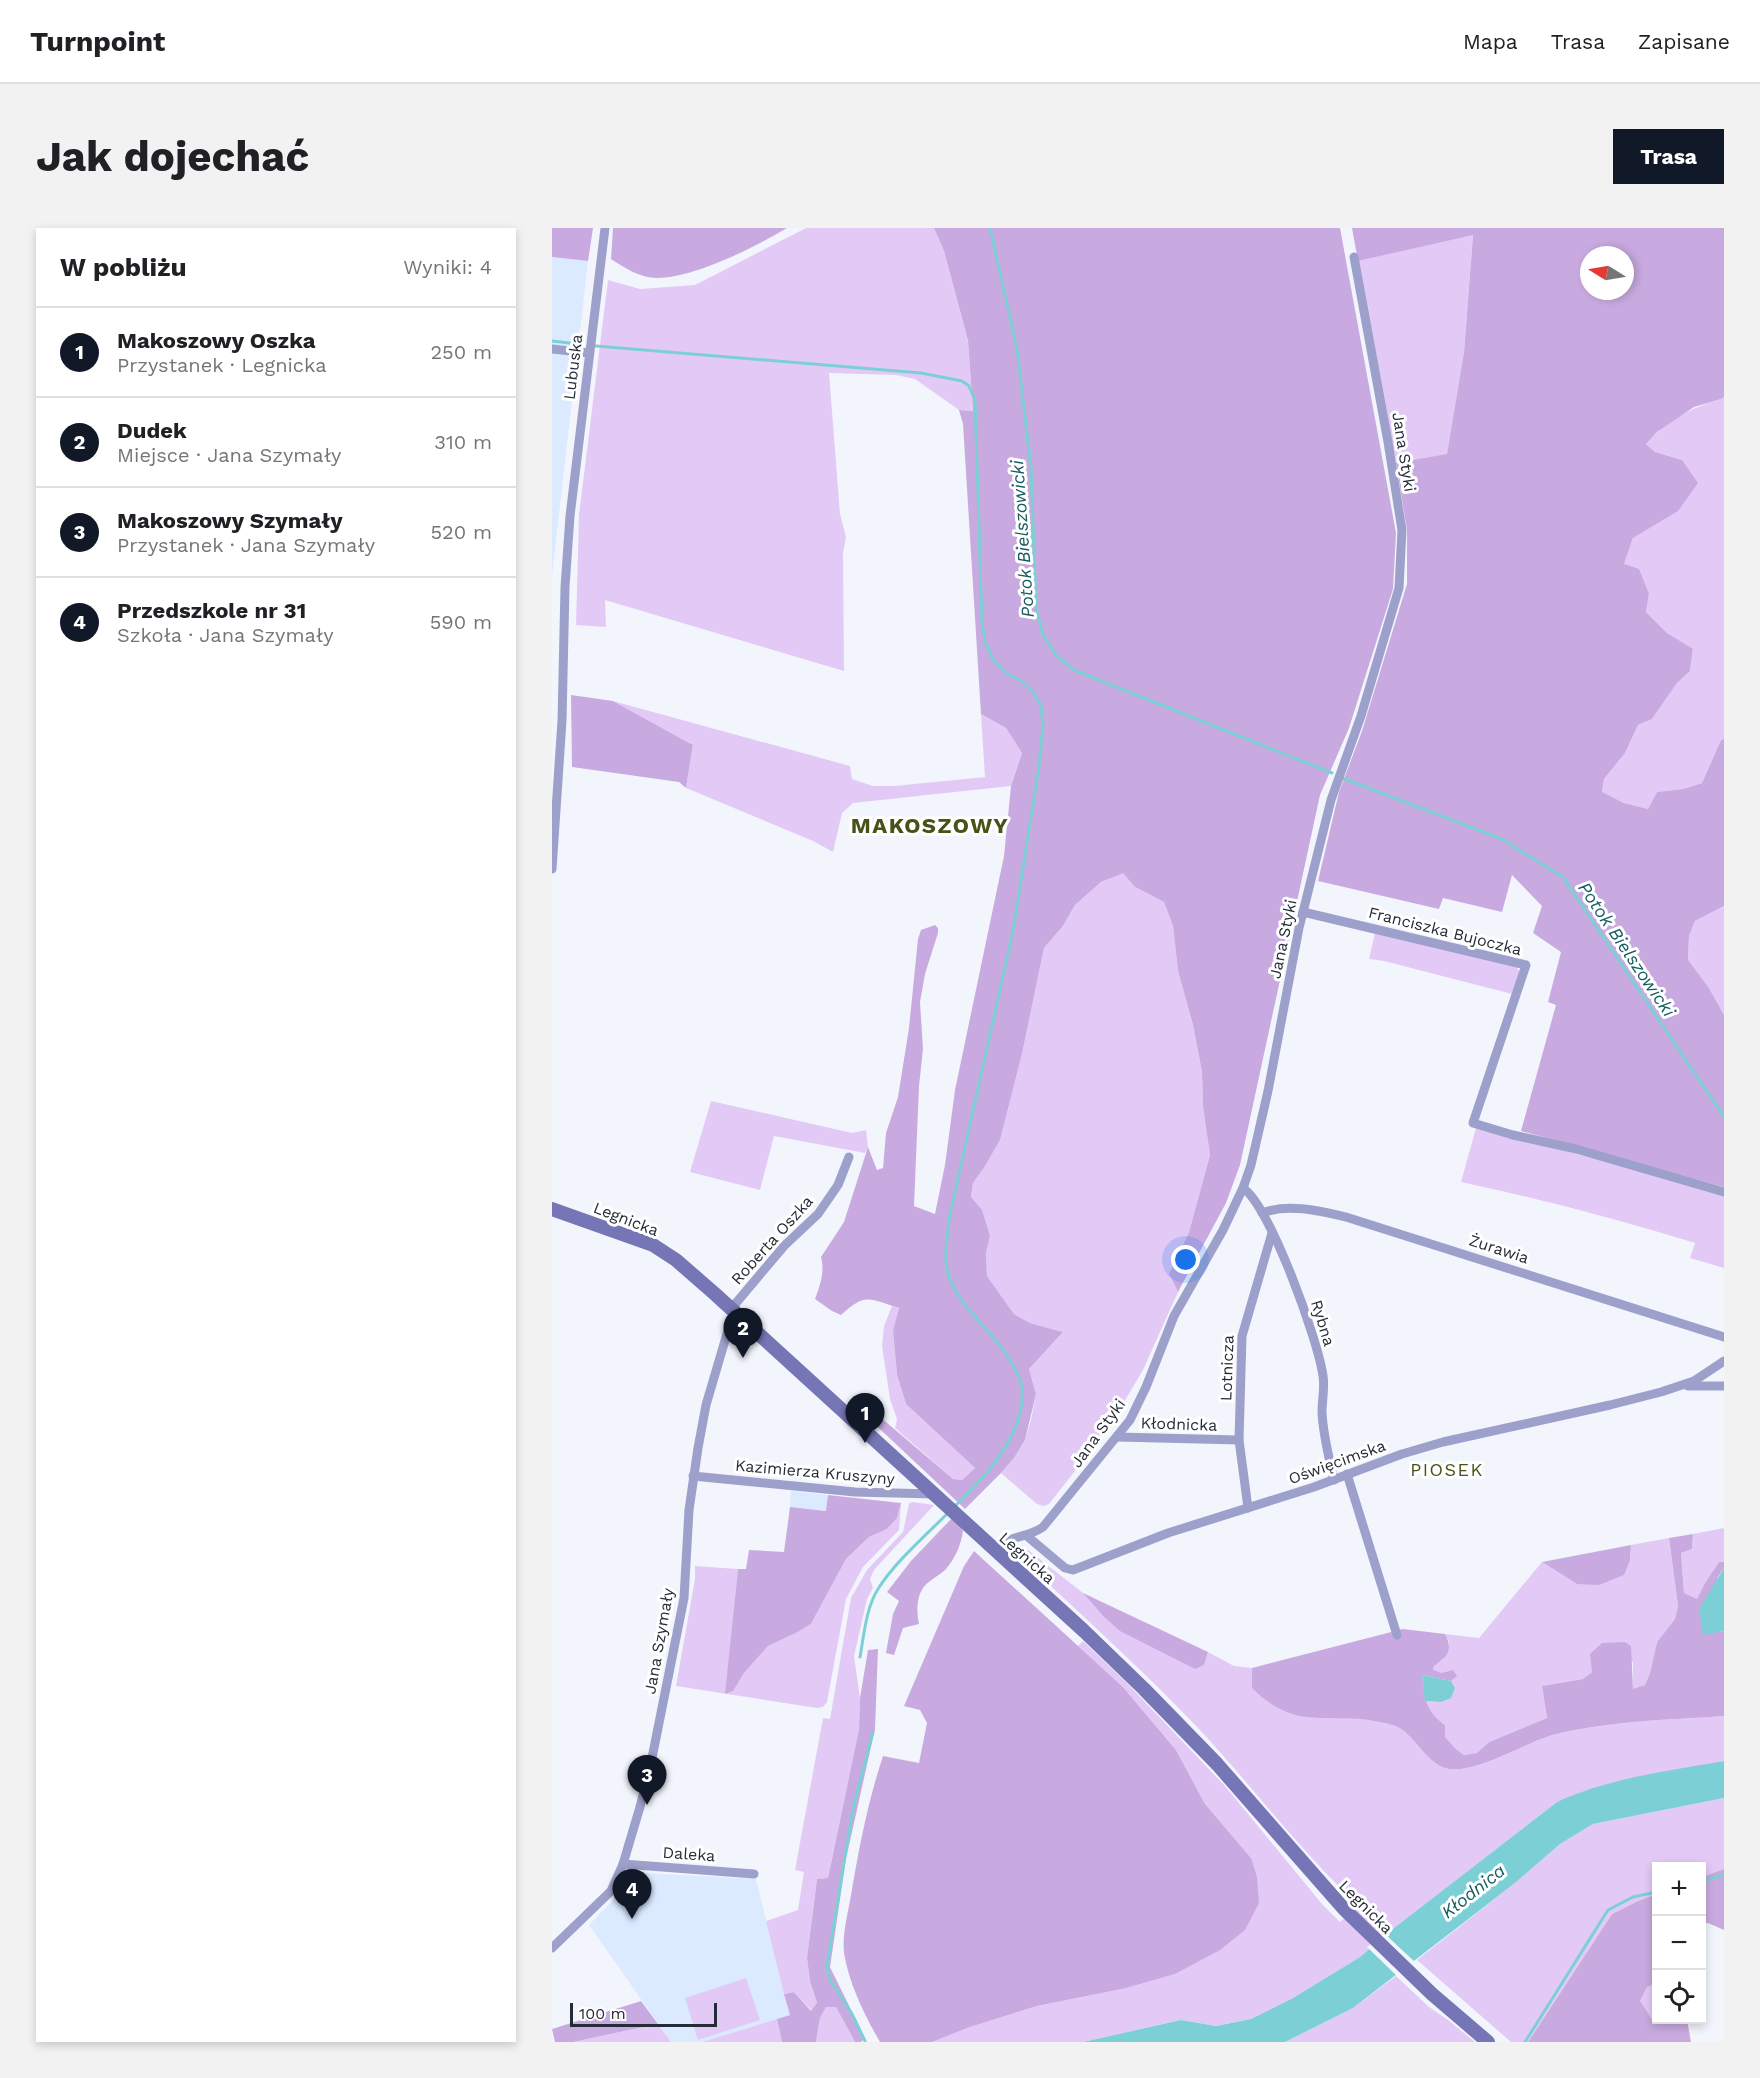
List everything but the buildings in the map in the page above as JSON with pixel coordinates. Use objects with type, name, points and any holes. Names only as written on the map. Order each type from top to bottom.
[{"type":"main road","name":"Legnicka","points":[[552,1209],[640,1240],[663,1251],[734,1311],[1084,1631],[1182,1727],[1344,1909],[1432,1994],[1488,2042]]},
{"type":"street","name":"Lubuska","points":[[552,869],[561,721],[567,557],[605,228]]},
{"type":"street","name":"Jana Styki","points":[[994,1550],[1002,1541],[1027,1536],[1039,1530],[1051,1519],[1130,1420],[1144,1393],[1174,1316],[1223,1230],[1251,1165],[1303,912],[1331,800],[1360,716],[1399,588],[1402,530],[1354,257]]},
{"type":"street","points":[[552,349],[590,353]]},
{"type":"street","name":"Franciszka Bujoczka","points":[[1303,912],[1526,965],[1473,1123],[1513,1135],[1576,1149],[1724,1192]]},
{"type":"street","name":"Roberta Oszka","points":[[734,1311],[736,1303],[777,1254],[818,1215],[838,1185],[849,1158]]},
{"type":"street","name":"Rybna","points":[[1243,1188],[1252,1195],[1262,1213],[1300,1297],[1323,1372],[1323,1419],[1334,1480]]},
{"type":"street","name":"Żurawia","points":[[1262,1213],[1274,1209],[1308,1210],[1346,1217],[1724,1337]]},
{"type":"street","name":"Lotnicza","points":[[1248,1508],[1239,1440],[1243,1330],[1272,1233]]},
{"type":"street","name":"Jana Szymały","points":[[552,1948],[611,1891],[623,1864],[651,1763],[684,1598],[693,1476],[706,1405],[734,1311]]},
{"type":"street","name":"Oświęcimska","points":[[1027,1536],[1065,1568],[1073,1570],[1160,1536],[1334,1480],[1392,1457],[1443,1442],[1610,1405],[1674,1388],[1694,1381],[1722,1366]]},
{"type":"street","name":"Oświęcimska","points":[[1674,1388],[1693,1385],[1724,1386]]},
{"type":"street","name":"Kłodnicka","points":[[1118,1437],[1239,1440]]},
{"type":"street","points":[[1347,1474],[1396,1635]]},
{"type":"street","name":"Kazimierza Kruszyny","points":[[693,1476],[855,1492],[937,1497]]},
{"type":"street","name":"Daleka","points":[[623,1864],[753,1874]]},
{"type":"shaded area","points":[[552,228],[593,228],[588,261],[552,257]]},
{"type":"shaded area","points":[[613,228],[787,228],[742,252],[706,267],[672,277],[651,278],[627,269],[611,259]]},
{"type":"shaded area","points":[[806,228],[934,228],[944,251],[968,342],[973,411],[959,410],[915,379],[896,375],[829,373],[840,514],[846,537],[843,554],[844,671],[605,600],[606,627],[576,625],[579,515],[608,280],[640,289],[695,285]]},
{"type":"shaded area","points":[[934,228],[1340,228],[1396,533],[1393,589],[1349,728],[1320,795],[1240,1165],[1226,1203],[1178,1292],[1169,1274],[1189,1232],[1210,1155],[1203,1107],[1202,1072],[1193,1025],[1178,971],[1173,926],[1164,902],[1135,887],[1123,873],[1101,882],[1075,905],[1063,926],[1044,948],[1022,1054],[1000,1140],[973,1183],[971,1197],[982,1210],[990,1236],[986,1253],[987,1276],[1014,1314],[1030,1323],[1063,1332],[1029,1369],[1036,1394],[1025,1440],[1001,1473],[965,1509],[865,1415],[873,1411],[953,1479],[962,1480],[975,1468],[906,1404],[897,1375],[893,1330],[899,1308],[874,1300],[862,1300],[841,1315],[815,1299],[822,1273],[821,1257],[844,1222],[868,1147],[877,1170],[883,1168],[886,1133],[898,1097],[909,1028],[918,939],[921,930],[935,925],[938,933],[925,974],[920,1002],[923,1049],[919,1086],[914,1206],[935,1214],[945,1165],[955,1090],[1004,856],[1011,786],[1022,753],[1006,728],[981,714],[963,424],[959,410],[973,411],[968,341],[944,251]]},
{"type":"shaded area","points":[[1352,228],[1724,228],[1724,397],[1694,407],[1657,432],[1646,444],[1655,452],[1682,460],[1698,483],[1678,511],[1633,538],[1624,564],[1639,569],[1649,594],[1646,612],[1667,633],[1693,649],[1690,671],[1677,683],[1652,719],[1638,725],[1625,753],[1604,779],[1602,792],[1624,803],[1648,809],[1657,792],[1683,789],[1702,783],[1721,740],[1724,739],[1724,906],[1695,921],[1689,936],[1688,960],[1709,988],[1724,1015],[1724,1187],[1521,1131],[1556,1005],[1548,1002],[1561,952],[1533,933],[1542,906],[1512,875],[1502,912],[1443,898],[1439,909],[1318,881],[1339,792],[1362,731],[1407,584],[1407,530],[1396,463],[1447,454],[1464,352],[1473,235],[1358,261]]},
{"type":"shaded area","points":[[1473,234],[1464,352],[1447,455],[1396,463],[1358,261]]},
{"type":"shaded area","points":[[552,257],[588,261],[552,575]]},
{"type":"shaded area","points":[[1724,397],[1724,739],[1721,740],[1702,783],[1683,789],[1657,792],[1648,809],[1624,803],[1602,793],[1604,779],[1625,753],[1638,725],[1652,719],[1677,683],[1690,671],[1693,650],[1667,633],[1646,612],[1649,594],[1624,564],[1633,538],[1678,510],[1682,460],[1655,452],[1646,444],[1662,428],[1680,416]]},
{"type":"shaded area","points":[[571,695],[613,701],[693,745],[686,788],[679,782],[572,767]]},
{"type":"shaded area","points":[[613,701],[850,766],[852,779],[873,786],[985,777],[981,714],[1006,728],[1022,753],[1011,786],[853,803],[842,813],[833,852],[813,841],[686,788],[693,745]]},
{"type":"shaded area","points":[[1123,872],[1135,887],[1164,902],[1173,926],[1178,971],[1193,1025],[1202,1072],[1203,1107],[1210,1155],[1189,1232],[1169,1274],[1178,1292],[1143,1370],[1108,1429],[1049,1504],[1044,1506],[1037,1504],[1001,1473],[1025,1440],[1031,1420],[1036,1394],[1029,1369],[1063,1332],[1030,1323],[1014,1314],[987,1276],[986,1253],[990,1236],[971,1197],[973,1183],[1000,1140],[1022,1054],[1044,948],[1063,926],[1075,905],[1101,882]]},
{"type":"shaded area","points":[[1724,906],[1724,1015],[1709,988],[1688,961],[1689,936],[1695,921]]},
{"type":"shaded area","points":[[1375,933],[1516,966],[1520,973],[1512,994],[1369,959]]},
{"type":"shaded area","points":[[711,1101],[852,1133],[866,1130],[868,1147],[865,1153],[774,1136],[760,1190],[690,1172]]},
{"type":"shaded area","points":[[1476,1128],[1626,1167],[1724,1196],[1724,1268],[1690,1258],[1695,1243],[1579,1210],[1461,1182]]},
{"type":"shaded area","points":[[892,1306],[899,1308],[893,1330],[897,1375],[906,1404],[975,1468],[962,1480],[953,1479],[895,1428],[897,1419],[890,1399],[882,1346],[884,1326]]},
{"type":"shaded area","points":[[791,1491],[828,1495],[827,1511],[790,1507]]},
{"type":"shaded area","points":[[828,1495],[901,1503],[897,1518],[887,1529],[869,1537],[846,1559],[811,1624],[768,1646],[744,1673],[733,1691],[725,1694],[738,1569],[746,1569],[749,1550],[784,1552],[790,1507],[826,1511]]},
{"type":"shaded area","points":[[912,1502],[934,1505],[874,1570],[870,1579],[873,1588],[867,1599],[854,1656],[860,1698],[859,1729],[828,1878],[817,1879],[807,1958],[810,1981],[817,2003],[812,2011],[794,1992],[784,1994],[766,1921],[798,1910],[804,1872],[795,1870],[823,1718],[830,1719],[851,1598],[867,1570],[903,1532],[909,1504]]},
{"type":"shaded area","points":[[901,1503],[899,1530],[863,1567],[846,1599],[827,1702],[823,1707],[817,1708],[676,1686],[695,1579],[695,1566],[738,1569],[726,1693],[733,1690],[744,1673],[768,1646],[811,1624],[846,1559],[869,1537],[887,1529],[897,1518]]},
{"type":"shaded area","points":[[951,1519],[958,1523],[963,1531],[957,1552],[945,1570],[925,1585],[922,1590],[917,1606],[919,1624],[903,1628],[894,1655],[886,1653],[893,1614],[899,1601],[887,1592],[911,1561]]},
{"type":"shaded area","points":[[1724,1528],[1724,1562],[1719,1562],[1697,1600],[1684,1593],[1681,1553],[1692,1549],[1693,1534]]},
{"type":"shaded area","points":[[1693,1534],[1692,1549],[1681,1553],[1684,1593],[1697,1599],[1719,1562],[1724,1562],[1703,1634],[1724,1631],[1724,1716],[1638,1722],[1574,1730],[1542,1739],[1484,1763],[1457,1769],[1445,1768],[1433,1761],[1396,1726],[1361,1719],[1299,1716],[1277,1707],[1252,1688],[1252,1668],[1403,1629],[1445,1634],[1449,1644],[1448,1652],[1433,1670],[1442,1673],[1453,1670],[1457,1676],[1451,1681],[1422,1675],[1425,1697],[1433,1715],[1445,1725],[1445,1737],[1457,1750],[1464,1755],[1477,1753],[1489,1742],[1547,1718],[1542,1686],[1583,1679],[1592,1672],[1590,1654],[1602,1643],[1625,1642],[1631,1646],[1633,1689],[1645,1685],[1657,1642],[1675,1619],[1678,1606],[1669,1538]]},
{"type":"shaded area","points":[[1669,1538],[1678,1606],[1675,1619],[1657,1642],[1645,1685],[1633,1690],[1633,1662],[1592,1672],[1583,1679],[1542,1686],[1547,1718],[1489,1742],[1477,1753],[1464,1755],[1457,1750],[1445,1737],[1445,1725],[1433,1717],[1425,1701],[1441,1702],[1455,1688],[1451,1681],[1456,1676],[1433,1671],[1434,1666],[1443,1660],[1449,1642],[1445,1634],[1479,1638],[1542,1562],[1577,1584],[1630,1560],[1631,1545]]},
{"type":"shaded area","points":[[1631,1545],[1630,1560],[1624,1575],[1599,1585],[1577,1584],[1542,1562]]},
{"type":"shaded area","points":[[1014,1546],[1028,1550],[1083,1593],[1103,1616],[1204,1665],[1208,1652],[1234,1666],[1252,1668],[1252,1688],[1267,1701],[1283,1710],[1313,1717],[1361,1719],[1393,1725],[1406,1733],[1433,1761],[1445,1768],[1457,1769],[1484,1763],[1542,1739],[1574,1730],[1638,1722],[1724,1716],[1724,1761],[1604,1785],[1557,1802],[1360,1957],[1293,1998],[1251,2019],[1216,2026],[1181,2020],[1083,2042],[932,2042],[970,2027],[1037,2006],[1122,1989],[1251,1858],[1205,1804],[1176,1750],[1123,1687],[1078,1646],[1083,1641],[1126,1682],[1225,1786],[1322,1904],[1340,1922],[1358,1905],[1296,1841],[1199,1729],[1130,1660],[1011,1549]]},
{"type":"shaded area","points":[[974,1551],[1123,1687],[1176,1750],[1205,1804],[1251,1858],[1257,1877],[1259,1903],[1245,1930],[1220,1950],[1175,1974],[1122,1989],[1037,2006],[970,2027],[932,2042],[880,2042],[858,1999],[844,1953],[845,1931],[857,1860],[868,1807],[883,1756],[919,1763],[927,1723],[920,1710],[904,1706],[964,1566]]},
{"type":"shaded area","points":[[1083,1593],[1208,1652],[1204,1665],[1195,1669],[1120,1631]]},
{"type":"shaded area","points":[[878,1649],[875,1729],[846,1859],[830,1967],[865,2038],[861,2042],[855,2042],[836,2007],[826,2007],[820,2018],[816,2042],[782,2042],[777,2019],[790,2015],[784,1994],[794,1992],[811,2011],[817,2003],[810,1981],[807,1958],[817,1879],[828,1878],[859,1729],[860,1698],[868,1650]]},
{"type":"shaded area","points":[[1724,1798],[1724,1869],[1706,1876],[1706,1862],[1652,1862],[1652,1896],[1612,1914],[1528,2042],[1511,2042],[1417,1960],[1515,1883],[1560,1844],[1593,1824]]},
{"type":"shaded area","points":[[1724,1869],[1724,1930],[1706,1923],[1706,1876]]},
{"type":"shaded area","points":[[627,1872],[756,1879],[790,2015],[702,2042],[671,2042],[589,1925],[613,1900]]},
{"type":"shaded area","points":[[1652,1896],[1652,1985],[1647,1987],[1640,2001],[1652,2019],[1652,2024],[1688,2024],[1691,2042],[1528,2042],[1612,1914]]},
{"type":"shaded area","points":[[1396,1976],[1429,2007],[1475,2042],[1285,2042],[1353,2008]]},
{"type":"shaded area","points":[[746,1978],[760,2020],[698,2040],[685,1998]]},
{"type":"shaded area","points":[[1652,1985],[1652,2020],[1639,2001],[1647,1987]]},
{"type":"shaded area","points":[[641,2001],[658,2024],[573,2042],[555,2042],[552,2029]]},
{"type":"shaded area","points":[[826,2007],[836,2007],[855,2042],[816,2042],[820,2018]]},
{"type":"shaded area","points":[[777,2019],[782,2042],[702,2042]]},
{"type":"shaded area","points":[[658,2024],[671,2042],[573,2042]]},
{"type":"water","points":[[1724,1568],[1724,1631],[1703,1635],[1699,1609]]},
{"type":"water","points":[[1422,1675],[1451,1681],[1455,1688],[1451,1698],[1441,1702],[1425,1701]]},
{"type":"water","name":"Kłodnica","points":[[1724,1761],[1724,1798],[1593,1824],[1560,1844],[1515,1883],[1353,2008],[1285,2042],[1083,2042],[1181,2020],[1216,2026],[1251,2019],[1293,1998],[1360,1957],[1557,1802],[1618,1781]]},
{"type":"pier","points":[[1384,1933],[1417,1964],[1399,1978],[1367,1947]]},
{"type":"waterway","name":"Potok Bielszowicki","points":[[990,228],[1017,349],[1031,468],[1036,608],[1043,635],[1056,655],[1074,670],[1332,773]]},
{"type":"waterway","points":[[552,341],[578,344]]},
{"type":"waterway","points":[[596,346],[921,373],[962,381],[969,386],[975,400],[982,622],[985,642],[993,659],[1006,673],[1021,681],[1033,692],[1041,706],[1043,724],[1039,766],[1013,931],[950,1214],[946,1251],[951,1282],[967,1307],[997,1341],[1010,1360],[1020,1380],[1022,1401],[1014,1431],[1007,1445],[988,1471],[955,1506]]},
{"type":"waterway","name":"Potok Bielszowicki","points":[[1342,778],[1502,839],[1563,877],[1724,1117]]},
{"type":"waterway","points":[[860,1657],[868,1613],[878,1589],[901,1559],[948,1513]]},
{"type":"waterway","points":[[865,2041],[852,2014],[829,1978],[827,1965],[853,1808],[873,1732]]},
{"type":"waterway","points":[[1706,1880],[1724,1875]]},
{"type":"waterway","points":[[1525,2042],[1608,1910],[1633,1897],[1652,1893]]},
{"type":"place","name":"Dudek","points":[[743,1358]]},
{"type":"place","name":"Makoszowy Oszka","points":[[865,1443]]},
{"type":"place","name":"Makoszowy Szymały","points":[[647,1805]]},
{"type":"place","name":"Przedszkole nr 31","points":[[632,1919]]},
{"type":"district","name":"MAKOSZOWY","points":[[930,825]]},
{"type":"district","name":"PIOSEK","points":[[1447,1469]]}]
